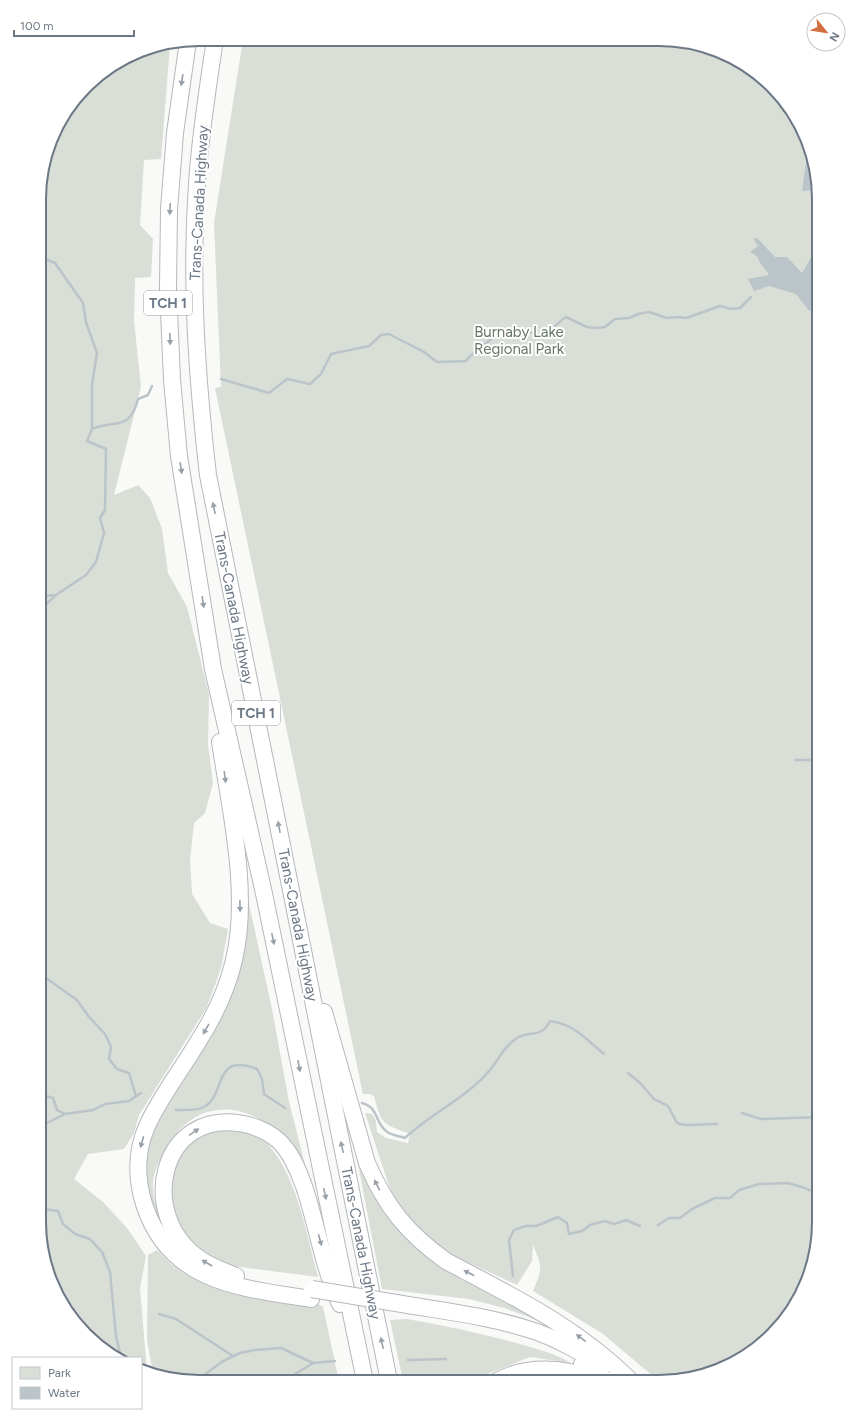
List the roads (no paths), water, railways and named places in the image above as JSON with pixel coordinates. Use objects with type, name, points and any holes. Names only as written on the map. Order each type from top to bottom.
[{"type":"highway","name":"Trans-Canada Highway","points":[[187,46],[177,119],[170,194],[168,296],[173,393],[179,456],[213,668],[263,889],[364,1375]]},
{"type":"highway","name":"Trans-Canada Highway","points":[[214,46],[201,131],[194,233],[194,320],[199,399],[208,475],[389,1375]]},
{"type":"highway","points":[[213,668],[213,696],[239,885],[239,930],[234,959],[225,990],[213,1016],[166,1091],[147,1126],[141,1146],[139,1178],[147,1213],[159,1236],[180,1260],[196,1271],[211,1278],[245,1288],[312,1294]]},
{"type":"highway","points":[[306,959],[330,1029],[367,1163],[375,1182],[393,1213],[420,1241],[440,1257],[564,1326],[610,1360],[625,1375]]},
{"type":"highway","points":[[356,1341],[333,1289],[300,1174],[285,1147],[275,1138],[258,1128],[239,1123],[227,1122],[217,1123],[194,1132],[181,1142],[172,1154],[166,1169],[163,1182],[164,1204],[174,1229],[180,1238],[200,1259],[224,1272],[256,1281],[312,1294],[408,1310],[490,1329],[537,1342],[558,1351],[598,1375]]},
{"type":"highway","points":[[408,1310],[468,1314],[532,1330],[587,1356],[620,1375]]},
{"type":"highway","points":[[513,1375],[523,1371],[552,1369],[582,1375]]},
{"type":"water","points":[[807,160],[812,190],[802,191]]},
{"type":"water","points":[[753,238],[758,239],[775,257],[787,257],[802,273],[812,258],[812,307],[809,311],[796,294],[769,286],[754,291],[748,279],[769,275],[757,256],[750,252],[758,246]]},
{"type":"waterway","points":[[46,259],[55,263],[83,303],[86,322],[97,353],[92,385],[92,429]]},
{"type":"waterway","points":[[221,379],[269,393],[287,379],[310,384],[321,374],[331,354],[369,346],[381,335],[389,334],[424,352],[437,362],[466,361],[484,344],[501,334],[520,330],[543,336],[566,317],[587,327],[596,328],[605,327],[615,319],[629,318],[638,314],[649,312],[667,318],[686,318],[720,306],[731,309],[740,308],[751,297]]},
{"type":"waterway","points":[[46,596],[56,595],[86,575],[96,562],[104,533],[100,518],[105,510],[106,449],[87,441],[92,429],[100,426],[120,423],[126,420],[131,416],[138,399],[148,395],[152,386]]},
{"type":"waterway","points":[[46,604],[55,596]]},
{"type":"waterway","points":[[796,760],[812,760]]},
{"type":"waterway","points":[[46,978],[77,1000],[89,1017],[105,1034],[111,1047],[109,1059],[117,1069],[129,1073],[136,1096]]},
{"type":"waterway","points":[[362,1103],[374,1111],[379,1122],[387,1132],[405,1138],[478,1083],[512,1042],[526,1034],[543,1030],[547,1027],[550,1021],[573,1029],[604,1054]]},
{"type":"waterway","points":[[176,1110],[194,1110],[204,1107],[211,1101],[216,1093],[222,1077],[227,1070],[233,1066],[243,1065],[257,1069],[262,1079],[264,1094],[285,1108]]},
{"type":"waterway","points":[[628,1073],[640,1083],[654,1099],[668,1106],[677,1123],[692,1125],[717,1124]]},
{"type":"waterway","points":[[46,1096],[53,1098],[57,1110],[65,1114],[93,1110],[105,1104],[129,1101],[141,1093]]},
{"type":"waterway","points":[[742,1113],[761,1119],[812,1117]]},
{"type":"waterway","points":[[46,1124],[65,1114]]},
{"type":"waterway","points":[[658,1225],[669,1218],[680,1218],[692,1209],[715,1198],[730,1198],[739,1190],[759,1184],[788,1183],[812,1192]]},
{"type":"waterway","points":[[46,1209],[58,1211],[63,1224],[75,1234],[90,1239],[102,1252],[110,1272],[116,1336],[120,1352]]},
{"type":"waterway","points":[[513,1276],[509,1240],[514,1230],[526,1226],[536,1226],[558,1217],[567,1223],[569,1234],[582,1231],[590,1225],[605,1221],[614,1224],[626,1220],[640,1226]]},
{"type":"waterway","points":[[159,1314],[176,1319],[233,1356]]},
{"type":"waterway","points":[[204,1375],[223,1361],[240,1353],[255,1350],[281,1348],[313,1363],[335,1361]]},
{"type":"waterway","points":[[408,1360],[446,1359]]},
{"type":"waterway","points":[[294,1375],[313,1363]]},
{"type":"park label","name":"Burnaby Lake Regional Park","points":[[519,340]]}]
